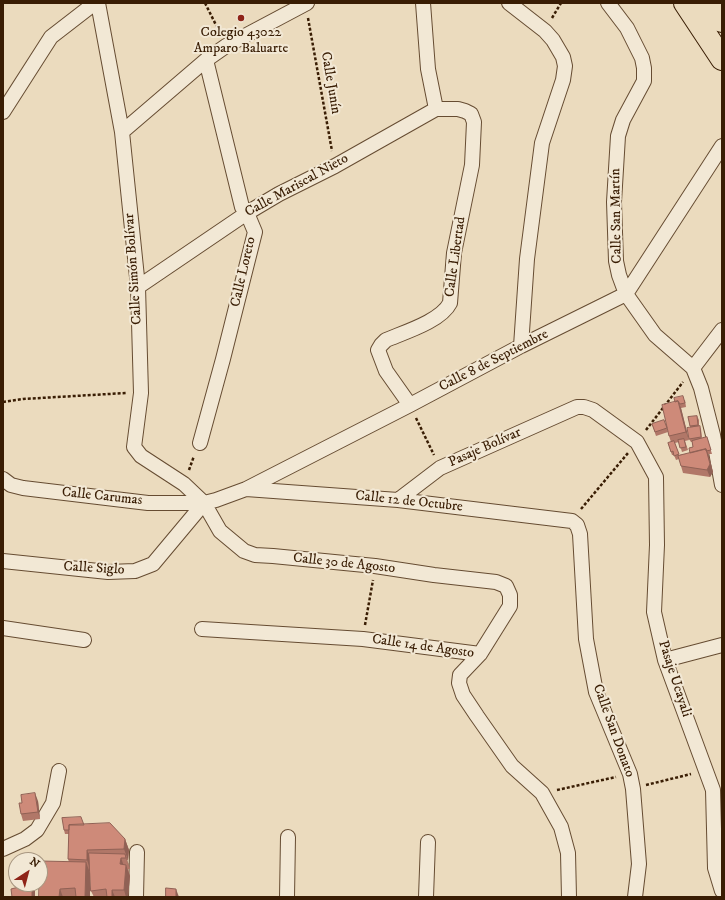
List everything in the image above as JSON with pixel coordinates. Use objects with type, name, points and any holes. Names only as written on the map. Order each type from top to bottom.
[{"type":"main road","points":[[685,3],[722,59]]},
{"type":"main road","points":[[709,3],[722,21]]},
{"type":"street","points":[[3,112],[51,37],[96,3]]},
{"type":"street","name":"Calle Simón Bolívar","points":[[96,3],[122,132],[138,287],[141,393],[134,447],[141,456],[184,484],[204,503]]},
{"type":"street","points":[[122,132],[206,60],[226,46],[306,3]]},
{"type":"street","points":[[423,3],[428,69],[436,110]]},
{"type":"street","points":[[509,3],[545,31],[553,40],[563,57],[565,66],[564,80],[542,142],[527,259],[521,346]]},
{"type":"street","name":"Calle San Martín","points":[[608,3],[627,28],[642,58],[644,68],[644,81],[623,120],[618,136],[614,202],[616,261],[619,276],[626,294],[655,335],[694,368]]},
{"type":"street","name":"Calle Loreto","points":[[200,443],[255,232],[247,214],[242,207],[206,60]]},
{"type":"street","name":"Calle Mariscal Nieto","points":[[138,287],[279,194],[335,166],[436,110],[458,108],[465,111]]},
{"type":"street","name":"Calle Libertad","points":[[410,405],[386,371],[378,350],[386,340],[439,316],[450,303],[454,253],[472,165],[474,122],[471,114],[465,111]]},
{"type":"street","points":[[626,294],[722,146]]},
{"type":"street","name":"Calle 8 de Septiembre","points":[[204,503],[246,489],[521,346],[626,294]]},
{"type":"street","points":[[722,330],[694,368],[701,388],[713,435],[722,485]]},
{"type":"street","name":"Pasaje Bolívar","points":[[398,500],[440,468],[577,407]]},
{"type":"street","name":"Pasaje Ucayali","points":[[577,407],[584,407],[593,410],[637,442],[656,477],[657,545],[654,612],[664,660],[713,790],[714,868],[722,891]]},
{"type":"street","name":"Calle Carumas","points":[[3,479],[11,485],[23,488],[148,503],[204,503]]},
{"type":"street","name":"Calle 12 de Octubre","points":[[246,489],[398,500],[572,521]]},
{"type":"street","name":"Calle Siglo","points":[[3,561],[108,572],[135,571],[152,564],[204,503]]},
{"type":"street","name":"Calle 30 de Agosto","points":[[204,503],[220,531],[244,551],[255,556],[273,556],[375,566],[496,582],[506,586],[510,595],[510,606],[480,654]]},
{"type":"street","name":"Calle San Donato","points":[[572,521],[578,526],[580,534],[586,639],[596,692],[630,774],[633,789],[639,864],[635,897]]},
{"type":"street","points":[[3,628],[84,640]]},
{"type":"street","name":"Calle 14 de Agosto","points":[[202,629],[362,639],[480,654]]},
{"type":"street","points":[[664,660],[722,645]]},
{"type":"street","name":"Calle 14 de Agosto","points":[[480,654],[460,675],[459,683],[462,695],[512,766],[542,793],[561,827],[568,852],[569,897]]},
{"type":"street","points":[[3,849],[25,839],[37,830],[53,803],[59,771]]},
{"type":"street","points":[[287,897],[288,837]]},
{"type":"street","points":[[426,897],[428,842]]},
{"type":"street","points":[[136,897],[137,852]]},
{"type":"path","points":[[205,3],[226,46]]},
{"type":"path","name":"Calle Junín","points":[[306,3],[335,166]]},
{"type":"path","points":[[3,402],[23,399],[141,393]]},
{"type":"path","points":[[410,405],[440,468]]},
{"type":"path","points":[[184,484],[200,443]]},
{"type":"path","points":[[362,639],[375,566]]},
{"type":"path","points":[[633,789],[705,770]]},
{"type":"path","points":[[542,793],[630,774]]},
{"type":"building","points":[[683,396],[685,403],[680,404],[678,401],[675,402],[674,398]]},
{"type":"building","points":[[678,401],[686,432],[669,436],[662,405]]},
{"type":"building","points":[[697,416],[698,425],[690,426],[688,417]]},
{"type":"building","points":[[664,420],[667,428],[655,432],[652,424]]},
{"type":"building","points":[[700,426],[701,437],[689,439],[687,428]]},
{"type":"building","points":[[707,437],[711,450],[706,451],[706,449],[690,453],[689,448],[693,447],[692,441]]},
{"type":"building","points":[[684,439],[686,447],[680,448],[678,440]]},
{"type":"building","points":[[674,441],[679,454],[674,456],[668,443]]},
{"type":"building","points":[[706,449],[710,464],[707,470],[681,466],[678,456]]},
{"type":"building","points":[[35,793],[38,812],[21,814],[19,803],[22,803],[21,795]]},
{"type":"building","points":[[81,817],[84,825],[69,825],[69,830],[64,830],[62,818]]},
{"type":"building","points":[[110,823],[125,839],[124,849],[87,850],[87,860],[68,859],[69,825]]},
{"type":"building","points":[[89,853],[125,854],[126,858],[121,858],[120,864],[126,865],[124,890],[112,890],[112,897],[107,897],[106,889],[91,891]]},
{"type":"building","points":[[48,861],[86,862],[85,897],[76,897],[75,888],[60,889],[59,897],[39,897],[39,892],[48,892]]},
{"type":"building","points":[[166,888],[176,889],[176,897],[166,897]]},
{"type":"building","points":[[11,892],[32,892],[32,897],[12,897]]},
{"type":"place","name":"Colegio 43022 Amparo Baluarte","points":[[241,18]]}]
